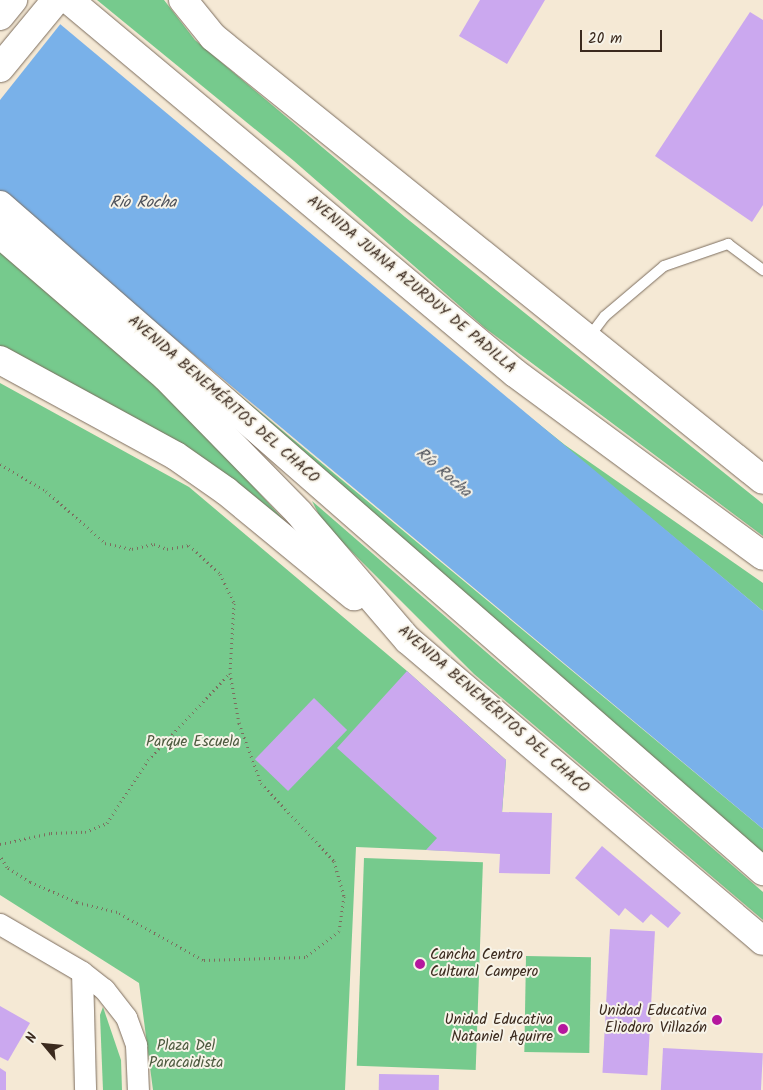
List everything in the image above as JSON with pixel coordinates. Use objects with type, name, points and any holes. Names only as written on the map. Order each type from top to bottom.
[{"type":"main road","points":[[0,16],[13,0]]},
{"type":"main road","points":[[183,0],[213,37],[763,480]]},
{"type":"main road","points":[[0,68],[57,4]]},
{"type":"main road","name":"AVENIDA JUANA AZURDUY DE PADILLA","points":[[57,4],[515,373],[763,556]]},
{"type":"main road","name":"AVENIDA BENEMÉRITOS DEL CHACO","points":[[0,205],[763,871]]},
{"type":"main road","name":"AVENIDA BENEMÉRITOS DEL CHACO","points":[[0,234],[166,377],[299,513],[408,640],[763,941]]},
{"type":"main road","points":[[0,360],[176,456],[226,492],[408,640]]},
{"type":"street","points":[[0,924],[82,972],[104,989],[126,1017],[136,1045],[138,1090]]},
{"type":"street","points":[[82,972],[85,1090]]},
{"type":"lane","points":[[588,338],[605,316],[664,266],[728,244],[763,270]]},
{"type":"path","points":[[0,464],[46,490],[105,543],[132,549],[154,544],[167,549],[190,545],[220,574],[234,603],[230,673],[239,723],[261,783],[334,861],[344,896],[339,931],[306,957],[204,960],[117,912],[77,902],[30,882],[7,867],[0,856]]},
{"type":"path","points":[[0,844],[51,833],[85,832],[107,822],[148,760],[230,673]]},
{"type":"green space","points":[[97,0],[164,0],[195,40],[405,217],[763,504],[763,536],[485,328],[294,161]]},
{"type":"green space","points":[[0,249],[187,414],[316,555],[0,348]]},
{"type":"green space","points":[[85,267],[763,829],[763,853]]},
{"type":"green space","name":"Parque Escuela","points":[[0,383],[189,487],[407,671],[506,760],[499,853],[356,847],[345,1090],[153,1090],[139,983],[0,895]]},
{"type":"green space","points":[[495,389],[565,445],[763,583],[763,611]]},
{"type":"green space","points":[[312,501],[763,892],[763,920],[474,674],[323,523]]},
{"type":"green space","name":"Cancha Centro Cultural Campero","points":[[364,858],[483,862],[476,1070],[357,1066]]},
{"type":"green space","points":[[526,956],[591,957],[589,1053],[524,1052]]},
{"type":"green space","points":[[103,1007],[121,1060],[122,1090],[103,1090],[100,1015]]},
{"type":"water","name":"Río Rocha","points":[[0,0],[60,24],[763,611],[763,829],[0,193]]},
{"type":"pier","points":[[0,0],[35,0],[62,22],[0,100]]},
{"type":"building","points":[[480,0],[545,0],[507,64],[459,36]]},
{"type":"building","points":[[750,12],[763,20],[763,205],[752,222],[655,156]]},
{"type":"building","points":[[407,671],[506,760],[502,812],[552,813],[550,874],[499,873],[500,854],[426,850],[437,838],[337,748]]},
{"type":"building","points":[[314,698],[347,730],[288,791],[255,759]]},
{"type":"building","points":[[602,846],[681,913],[668,928],[651,914],[643,923],[625,908],[619,916],[575,878]]},
{"type":"building","points":[[610,929],[655,931],[647,1075],[602,1073]]},
{"type":"building","points":[[0,1006],[30,1023],[8,1061],[0,1057]]},
{"type":"building","points":[[663,1048],[763,1053],[761,1090],[661,1090]]},
{"type":"building","points":[[0,1068],[6,1072],[6,1090],[0,1090]]},
{"type":"building","points":[[379,1074],[439,1075],[439,1090],[379,1090]]},
{"type":"place","name":"Cancha Centro Cultural Campero","points":[[420,964]]},
{"type":"place","name":"Unidad Educativa Eliodoro Villazón","points":[[717,1020]]},
{"type":"place","name":"Unidad Educativa Nataniel Aguirre","points":[[563,1029]]},
{"type":"park label","name":"Plaza Del Paracaidista","points":[[186,1054]]}]
